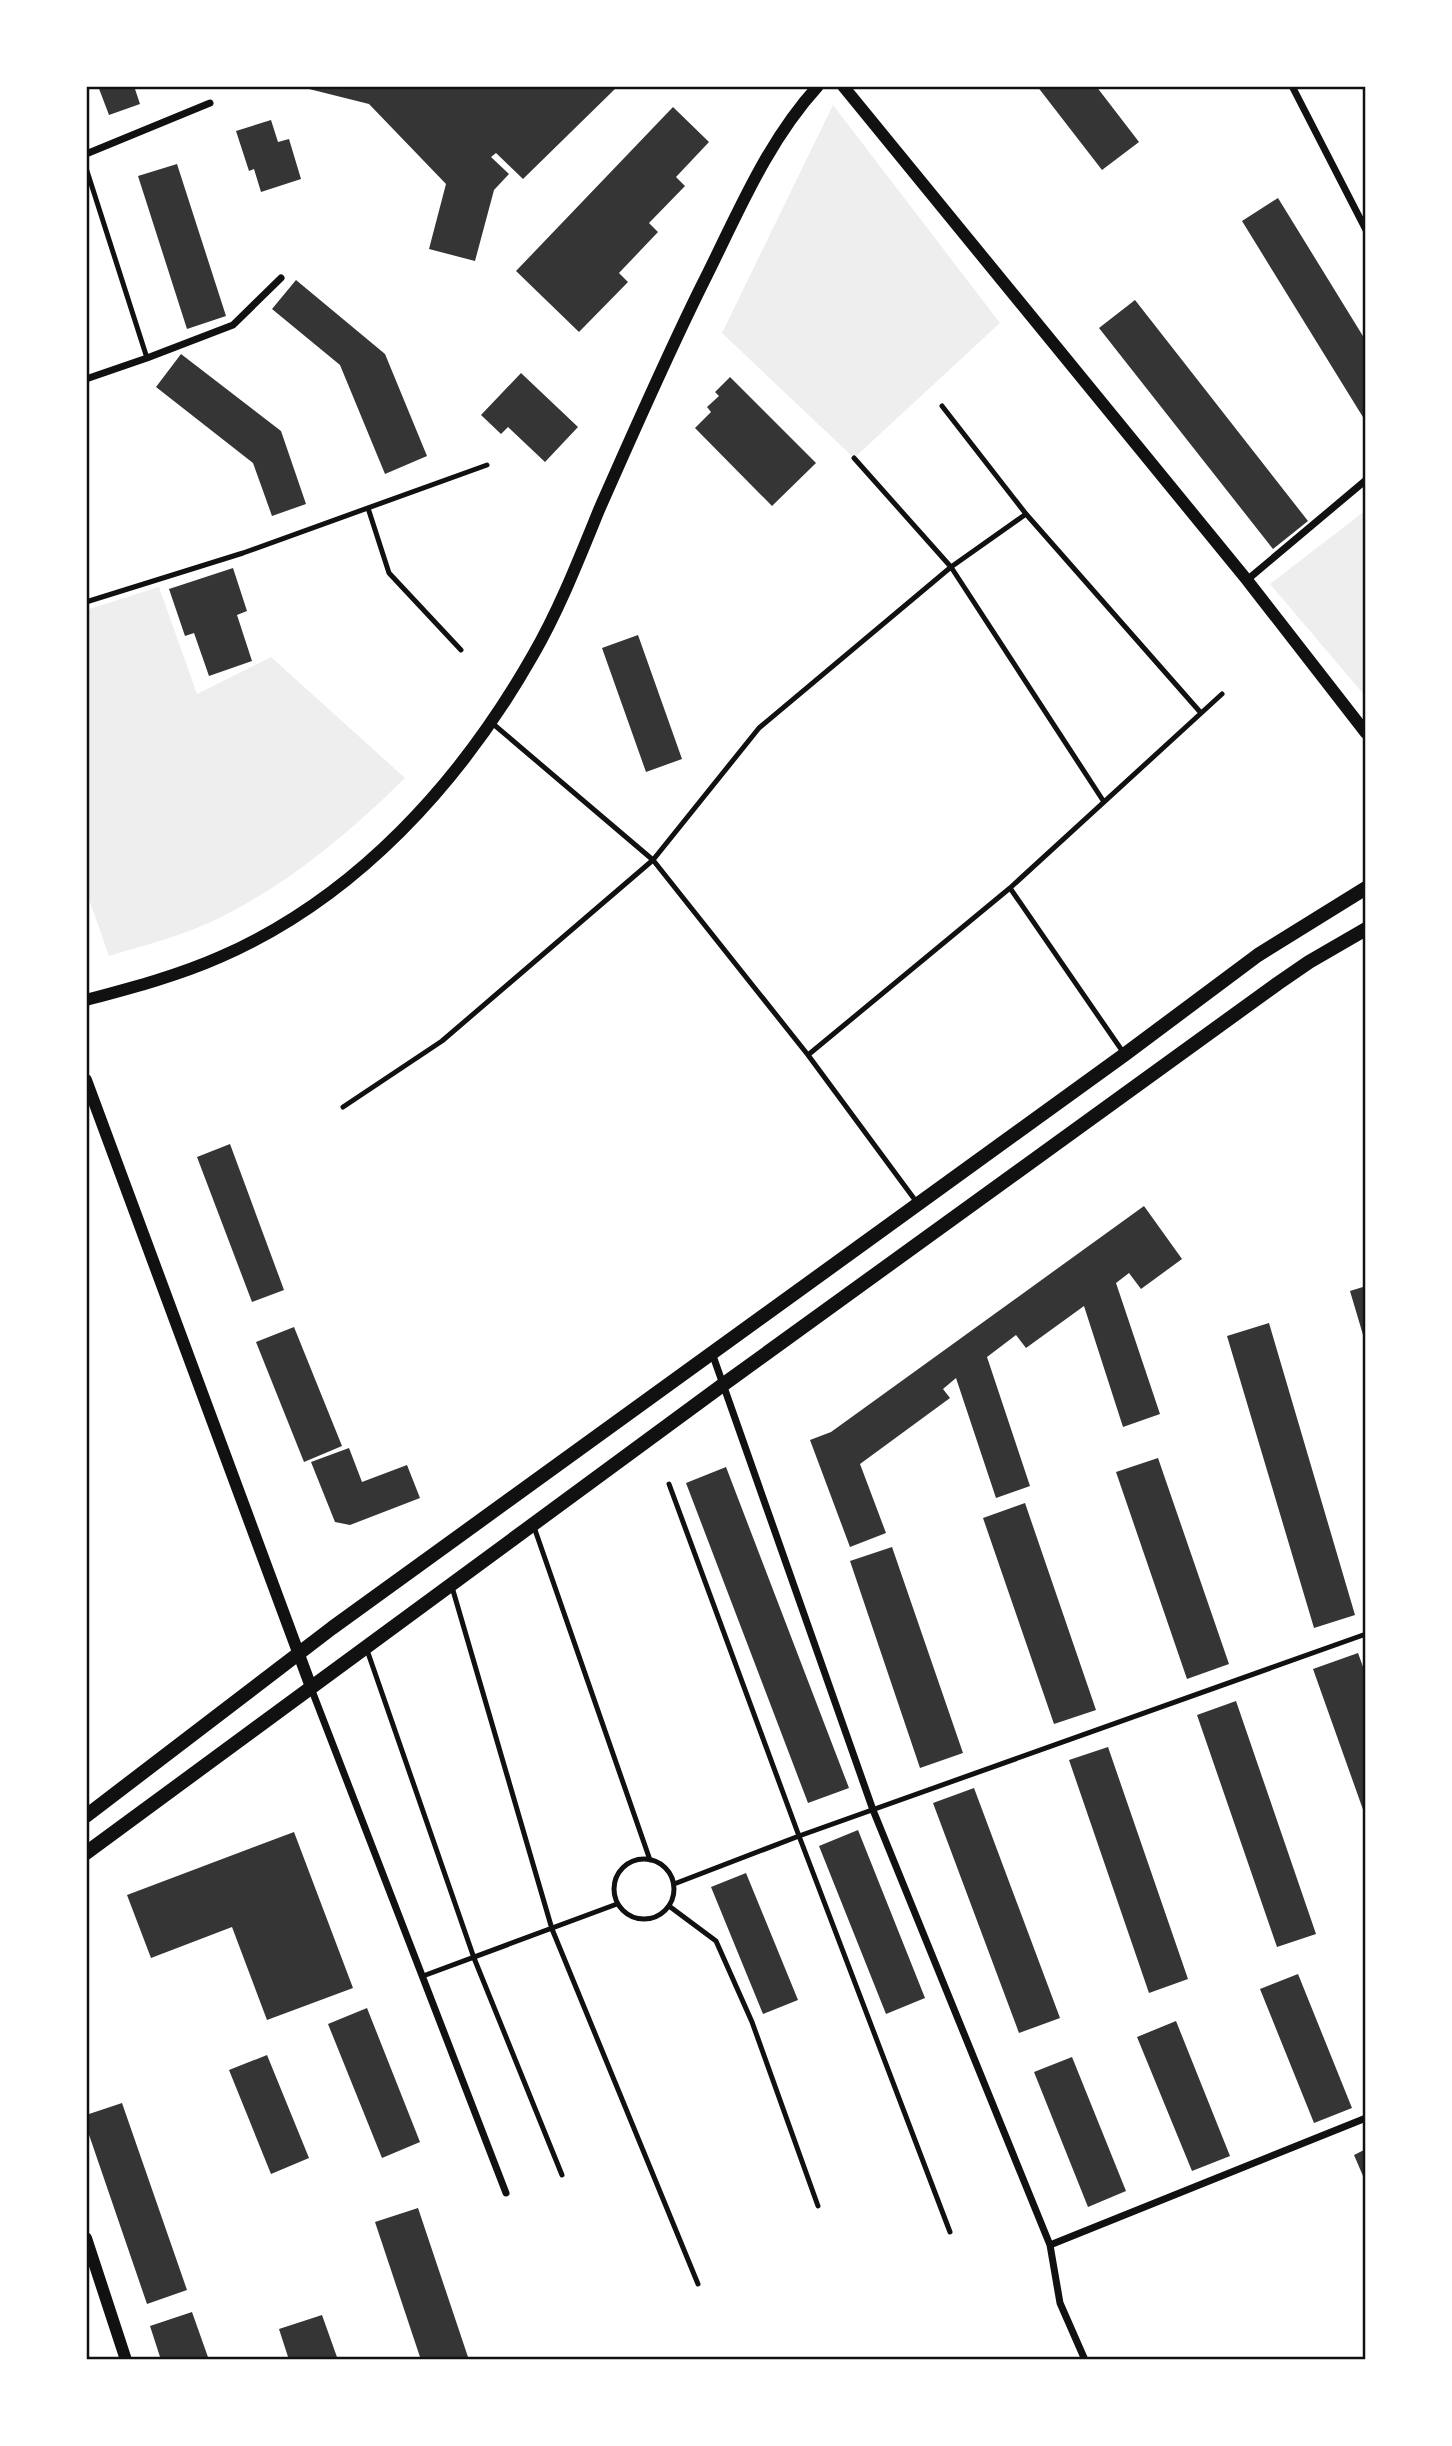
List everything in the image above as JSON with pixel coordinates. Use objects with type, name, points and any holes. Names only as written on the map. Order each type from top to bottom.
[{"type":"main road","points":[[86,1816],[385,1590],[1269,947],[1366,888]]},
{"type":"main road","points":[[86,1853],[724,1384],[1277,984],[1309,961],[1366,929]]},
{"type":"street","points":[[86,1000],[139,986],[221,957],[303,910],[384,849],[464,762],[492,723],[535,653],[567,586],[658,374],[768,152],[804,101],[818,86]]},
{"type":"street","points":[[843,86],[1247,580],[1366,733]]},
{"type":"street","points":[[1292,86],[1366,230]]},
{"type":"street","points":[[86,154],[210,103]]},
{"type":"street","points":[[86,379],[233,325],[281,278]]},
{"type":"street","points":[[1247,580],[1366,480]]},
{"type":"street","points":[[86,1080],[311,1687],[506,2193]]},
{"type":"street","points":[[712,1353],[873,1810],[1050,2245],[1060,2303],[1085,2360]]},
{"type":"street","points":[[1050,2245],[1366,2118]]},
{"type":"street","points":[[86,2238],[126,2360]]},
{"type":"lane","points":[[86,168],[147,358]]},
{"type":"lane","points":[[942,407],[1026,514],[1201,713]]},
{"type":"lane","points":[[854,458],[951,567],[1104,802]]},
{"type":"lane","points":[[86,602],[243,553],[487,465]]},
{"type":"lane","points":[[368,508],[390,573],[461,650]]},
{"type":"lane","points":[[343,1107],[442,1041],[653,860],[759,728],[951,567],[1026,514]]},
{"type":"lane","points":[[808,1055],[1010,888],[1222,694]]},
{"type":"lane","points":[[492,723],[653,860],[808,1055],[918,1204]]},
{"type":"lane","points":[[1010,888],[1124,1055]]},
{"type":"lane","points":[[669,1484],[950,2232]]},
{"type":"lane","points":[[533,1524],[650,1860]]},
{"type":"lane","points":[[451,1584],[552,1929],[698,2284]]},
{"type":"lane","points":[[674,1884],[799,1836],[1366,1634]]},
{"type":"lane","points":[[366,1647],[474,1958],[562,2175]]},
{"type":"lane","points":[[640,1859],[650,1860],[666,1868],[674,1884],[669,1906],[653,1918],[643,1920],[624,1912],[617,1904],[614,1885],[623,1868],[640,1859]]},
{"type":"lane","points":[[423,1976],[617,1904]]},
{"type":"lane","points":[[669,1906],[716,1941],[752,2022],[818,2206]]},
{"type":"shaded area","points":[[833,105],[1000,323],[854,458],[722,333]]},
{"type":"shaded area","points":[[1366,510],[1366,697],[1270,584]]},
{"type":"shaded area","points":[[159,587],[197,694],[271,657],[405,778],[337,840],[261,895],[194,929],[109,956],[86,891],[86,610]]},
{"type":"building","points":[[98,86],[134,86],[140,104],[109,115]]},
{"type":"building","points":[[297,86],[618,86],[523,179],[496,153],[491,157],[509,174],[494,190],[475,261],[429,249],[446,184],[369,104]]},
{"type":"building","points":[[1037,86],[1096,86],[1139,142],[1102,170]]},
{"type":"building","points":[[673,107],[709,142],[676,177],[685,186],[649,223],[658,232],[619,273],[628,282],[579,332],[516,271]]},
{"type":"building","points":[[271,120],[278,142],[289,139],[301,179],[261,192],[254,169],[249,171],[236,131]]},
{"type":"building","points":[[177,164],[226,316],[187,329],[138,176]]},
{"type":"building","points":[[1278,198],[1366,341],[1366,422],[1242,221]]},
{"type":"building","points":[[296,280],[385,354],[427,456],[385,474],[340,365],[272,309]]},
{"type":"building","points":[[1135,300],[1308,521],[1273,549],[1099,328]]},
{"type":"building","points":[[181,354],[281,431],[306,504],[272,516],[253,463],[156,387]]},
{"type":"building","points":[[521,373],[578,427],[545,462],[508,427],[501,434],[481,415]]},
{"type":"building","points":[[730,377],[816,463],[772,506],[695,428],[711,412],[707,407],[719,396],[715,392]]},
{"type":"building","points":[[233,568],[247,611],[237,615],[252,661],[209,676],[194,633],[185,636],[169,589]]},
{"type":"building","points":[[638,635],[682,759],[646,772],[602,648]]},
{"type":"building","points":[[230,1144],[284,1290],[252,1302],[197,1157]]},
{"type":"building","points":[[1144,1206],[1182,1259],[1141,1289],[1129,1273],[1116,1283],[1160,1414],[1123,1427],[1084,1306],[1026,1348],[1016,1335],[987,1357],[1030,1486],[996,1498],[956,1378],[943,1389],[950,1398],[860,1464],[886,1533],[850,1547],[810,1440],[831,1432]]},
{"type":"building","points":[[1366,1286],[1366,1345],[1350,1291]]},
{"type":"building","points":[[1269,1323],[1355,1615],[1314,1628],[1227,1336]]},
{"type":"building","points":[[294,1327],[342,1446],[304,1462],[256,1342]]},
{"type":"building","points":[[349,1448],[362,1482],[407,1465],[420,1498],[350,1525],[335,1522],[311,1462]]},
{"type":"building","points":[[1158,1458],[1229,1664],[1187,1679],[1116,1472]]},
{"type":"building","points":[[726,1467],[849,1788],[808,1803],[686,1483]]},
{"type":"building","points":[[1025,1503],[1096,1710],[1054,1724],[983,1518]]},
{"type":"building","points":[[892,1547],[963,1753],[920,1768],[850,1561]]},
{"type":"building","points":[[1358,1653],[1366,1675],[1366,1818],[1313,1669]]},
{"type":"building","points":[[1236,1701],[1316,1934],[1277,1947],[1197,1715]]},
{"type":"building","points":[[1108,1747],[1188,1979],[1149,1993],[1069,1760]]},
{"type":"building","points":[[974,1788],[1060,2018],[1019,2033],[933,1803]]},
{"type":"building","points":[[858,1830],[925,1998],[886,2014],[819,1846]]},
{"type":"building","points":[[294,1832],[353,1988],[267,2020],[232,1927],[151,1958],[127,1895]]},
{"type":"building","points":[[746,1873],[798,2000],[763,2014],[711,1887]]},
{"type":"building","points":[[1298,1974],[1352,2108],[1314,2123],[1260,1989]]},
{"type":"building","points":[[367,2008],[420,2142],[382,2158],[328,2024]]},
{"type":"building","points":[[1176,2021],[1230,2156],[1192,2171],[1137,2037]]},
{"type":"building","points":[[267,2055],[309,2158],[271,2174],[229,2070]]},
{"type":"building","points":[[1072,2057],[1126,2191],[1088,2207],[1034,2072]]},
{"type":"building","points":[[122,2103],[187,2290],[147,2304],[86,2126],[86,2115]]},
{"type":"building","points":[[1366,2149],[1366,2183],[1354,2155]]},
{"type":"building","points":[[418,2208],[469,2360],[421,2360],[375,2222]]},
{"type":"building","points":[[192,2312],[209,2360],[161,2360],[150,2326]]},
{"type":"building","points":[[322,2315],[338,2360],[289,2360],[279,2329]]}]
